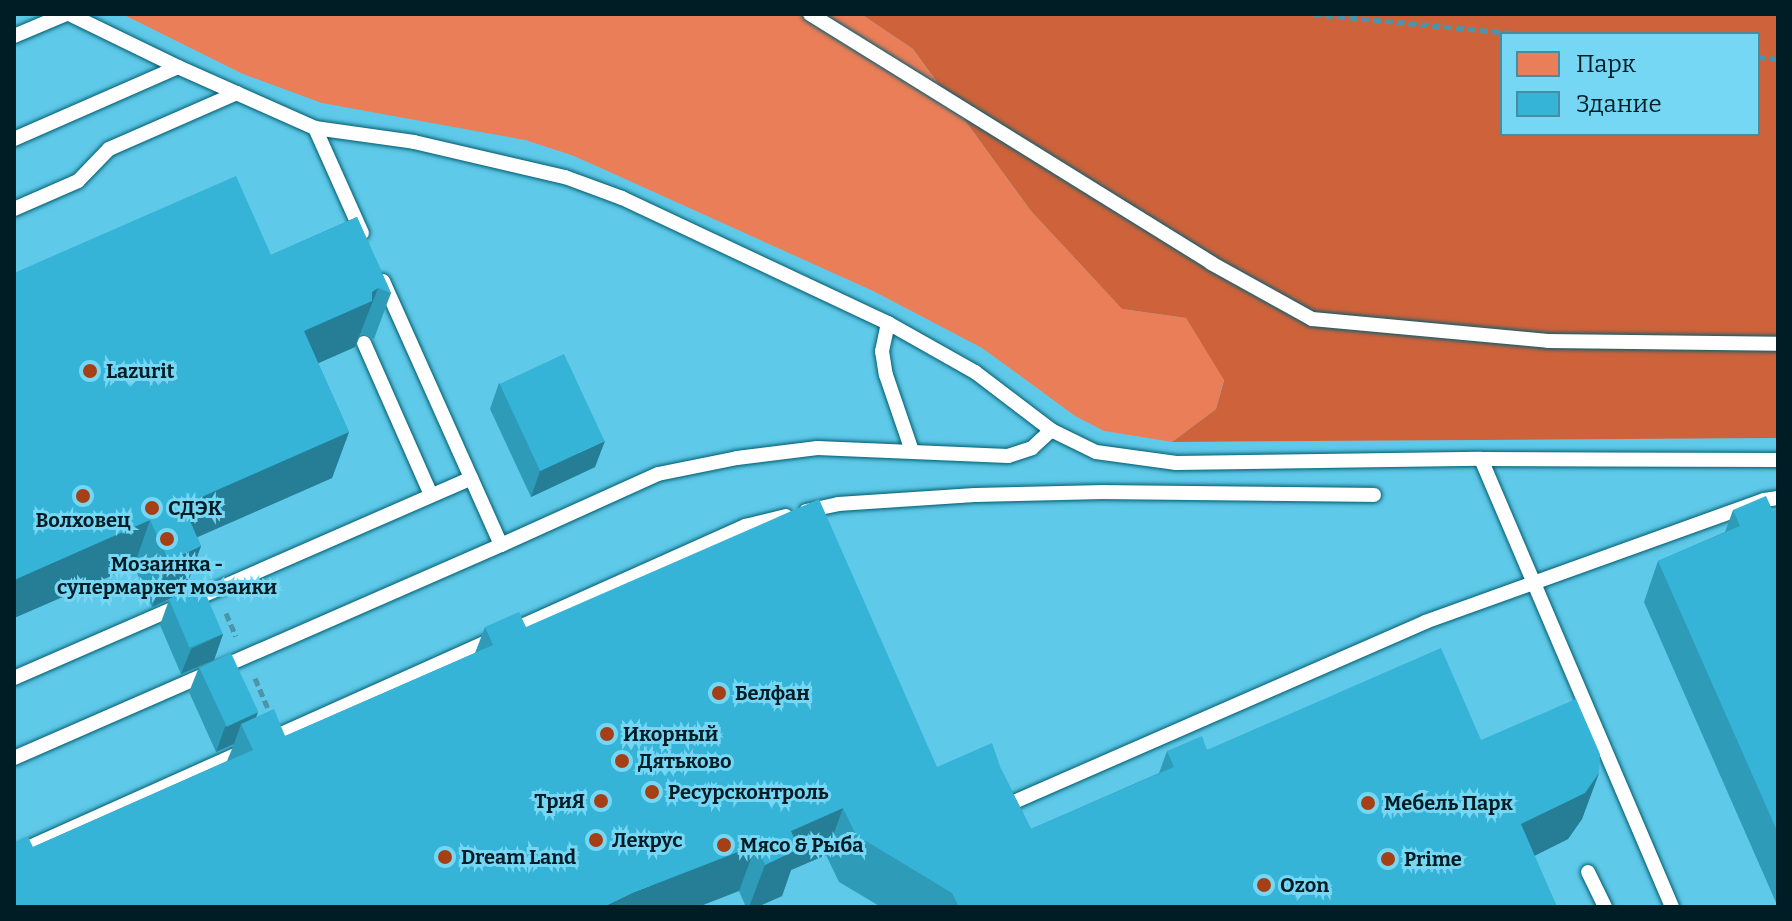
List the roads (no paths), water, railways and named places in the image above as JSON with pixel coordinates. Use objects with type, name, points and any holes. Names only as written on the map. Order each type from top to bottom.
[{"type":"lane","points":[[14,36],[68,14],[315,128],[414,142],[565,177],[622,198],[888,323],[975,372],[1051,430],[1096,452],[1176,463],[1481,459],[1778,460]]},
{"type":"lane","points":[[810,14],[1211,263],[1312,319],[1548,341],[1778,344]]},
{"type":"lane","points":[[14,139],[178,67]]},
{"type":"lane","points":[[14,209],[78,181],[109,149],[237,93]]},
{"type":"lane","points":[[315,128],[367,244]]},
{"type":"lane","points":[[380,274],[501,545]]},
{"type":"lane","points":[[888,323],[882,351],[886,375],[912,451]]},
{"type":"lane","points":[[364,343],[431,495]]},
{"type":"lane","points":[[14,758],[658,474],[737,458],[817,448],[1008,456],[1032,448],[1051,430]]},
{"type":"lane","points":[[1481,459],[1672,907]]},
{"type":"lane","points":[[14,678],[471,478]]},
{"type":"lane","points":[[14,854],[745,526],[838,504],[917,497],[1104,492],[1374,495]]},
{"type":"lane","points":[[993,812],[1425,622],[1533,581],[1764,500],[1778,498]]},
{"type":"lane","points":[[1588,872],[1605,907]]},
{"type":"place","name":"Lazurit","points":[[90,371]]},
{"type":"place","name":"Волховец","points":[[83,496]]},
{"type":"place","name":"СДЭК","points":[[152,508]]},
{"type":"place","name":"Мозаинка - супермаркет мозаики","points":[[167,539]]},
{"type":"place","name":"Белфан","points":[[719,693]]},
{"type":"place","name":"Икорный","points":[[607,734]]},
{"type":"place","name":"Дятьково","points":[[622,761]]},
{"type":"place","name":"Ресурсконтроль","points":[[652,792]]},
{"type":"place","name":"ТриЯ","points":[[601,801]]},
{"type":"place","name":"Мебель Парк","points":[[1368,803]]},
{"type":"place","name":"Лекрус","points":[[596,840]]},
{"type":"place","name":"Мясо & Рыба","points":[[724,845]]},
{"type":"place","name":"Dream Land","points":[[445,857]]},
{"type":"place","name":"Prime","points":[[1388,859]]},
{"type":"place","name":"Ozon","points":[[1264,885]]}]
